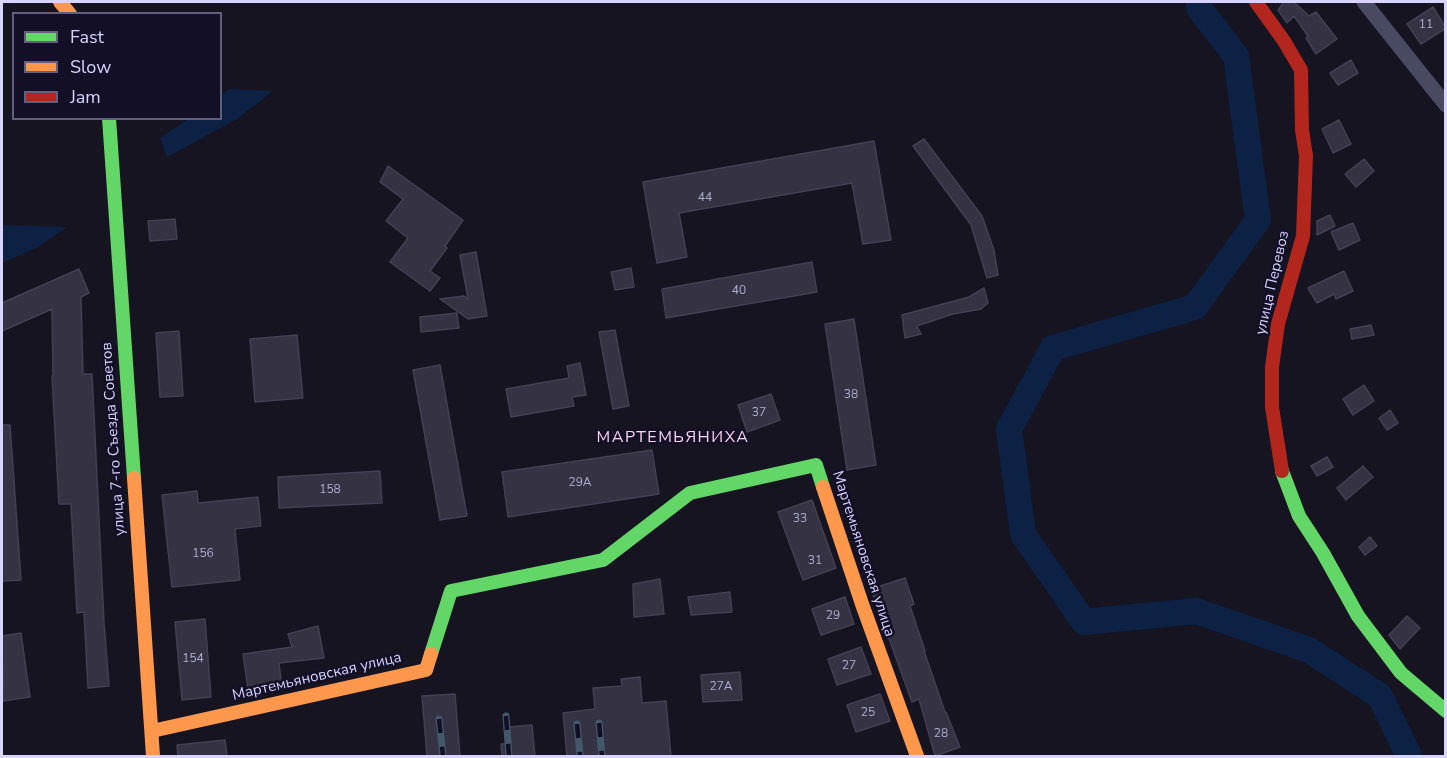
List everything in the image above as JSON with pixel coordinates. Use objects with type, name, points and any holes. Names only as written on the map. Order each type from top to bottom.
[{"type":"street","name":"улица Перевоз","points":[[1256,2],[1284,41],[1301,70],[1302,130],[1306,156],[1303,236],[1278,324],[1272,367],[1272,407],[1280,465],[1299,516],[1323,553],[1358,616],[1401,673],[1446,711]]},
{"type":"street","points":[[1364,2],[1446,105]]},
{"type":"street","name":"улица 7-го Съезда Советов","points":[[109,120],[153,756]]},
{"type":"street","name":"Мартемьяновская улица","points":[[152,731],[426,670],[451,591],[603,560],[690,493],[816,465],[862,604],[917,756]]},
{"type":"water","points":[[229,89],[273,91],[237,119],[167,157],[160,138],[187,120],[222,120],[222,94]]},
{"type":"water","points":[[2,225],[67,227],[38,247],[2,263]]},
{"type":"building","points":[[1284,2],[1294,2],[1309,16],[1316,12],[1337,39],[1316,54],[1306,38],[1308,36],[1294,16],[1287,23],[1278,10]]},
{"type":"building","points":[[1433,7],[1446,28],[1421,44],[1407,24]]},
{"type":"building","points":[[1351,60],[1358,73],[1338,85],[1330,73]]},
{"type":"building","points":[[1339,120],[1351,144],[1333,153],[1322,129]]},
{"type":"building","points":[[924,139],[982,216],[994,250],[998,275],[987,278],[971,225],[913,146]]},
{"type":"building","points":[[874,141],[891,240],[863,244],[852,183],[679,213],[687,257],[657,263],[643,182]]},
{"type":"building","points":[[1364,159],[1374,171],[1356,187],[1345,174]]},
{"type":"building","points":[[388,166],[463,220],[430,271],[440,278],[430,291],[390,262],[408,238],[386,221],[403,199],[380,182]]},
{"type":"building","points":[[1330,215],[1335,226],[1317,235],[1317,221]]},
{"type":"building","points":[[175,219],[177,239],[150,241],[148,221]]},
{"type":"building","points":[[1353,223],[1360,240],[1339,250],[1331,232]]},
{"type":"building","points":[[476,252],[487,316],[468,319],[440,299],[464,296],[468,299],[460,255]]},
{"type":"building","points":[[812,262],[817,292],[666,318],[662,289]]},
{"type":"building","points":[[631,268],[634,287],[615,290],[611,272]]},
{"type":"building","points":[[79,269],[89,293],[81,297],[83,374],[92,374],[109,686],[88,688],[84,612],[77,613],[71,504],[59,504],[52,376],[52,309],[2,331],[2,303]]},
{"type":"building","points":[[1344,271],[1353,291],[1336,299],[1334,294],[1317,303],[1308,288]]},
{"type":"building","points":[[984,288],[988,303],[981,309],[953,314],[917,326],[921,334],[905,338],[902,315],[969,297]]},
{"type":"building","points":[[457,313],[459,328],[421,332],[420,317]]},
{"type":"building","points":[[854,319],[876,465],[847,470],[825,324]]},
{"type":"building","points":[[1371,325],[1374,335],[1352,339],[1350,329]]},
{"type":"building","points":[[615,330],[629,406],[613,409],[599,332]]},
{"type":"building","points":[[179,331],[183,396],[160,397],[156,333]]},
{"type":"building","points":[[297,335],[303,398],[255,402],[250,339]]},
{"type":"building","points":[[580,363],[586,395],[572,397],[574,406],[511,417],[506,389],[569,378],[567,366]]},
{"type":"building","points":[[440,365],[467,516],[440,520],[413,370]]},
{"type":"building","points":[[1364,385],[1374,401],[1353,415],[1343,399]]},
{"type":"building","points":[[771,394],[780,420],[747,432],[738,405]]},
{"type":"building","points":[[1390,410],[1398,423],[1387,430],[1379,418]]},
{"type":"building","points":[[2,425],[10,425],[21,580],[2,581]]},
{"type":"building","points":[[652,450],[659,494],[508,517],[502,472]]},
{"type":"building","points":[[1327,457],[1333,467],[1317,476],[1311,466]]},
{"type":"building","points":[[1363,466],[1373,477],[1346,500],[1337,488]]},
{"type":"building","points":[[380,471],[382,503],[279,508],[278,477]]},
{"type":"building","points":[[197,491],[198,503],[258,497],[261,526],[235,529],[240,580],[172,587],[162,495]]},
{"type":"building","points":[[812,500],[836,568],[803,580],[778,512]]},
{"type":"building","points":[[1370,537],[1377,546],[1365,555],[1359,547]]},
{"type":"building","points":[[905,578],[914,604],[910,606],[924,651],[960,747],[935,756],[919,699],[912,702],[871,589]]},
{"type":"building","points":[[660,579],[664,614],[634,617],[633,584]]},
{"type":"building","points":[[730,592],[732,612],[691,615],[688,597]]},
{"type":"building","points":[[845,597],[854,624],[821,635],[812,609]]},
{"type":"building","points":[[1407,616],[1420,628],[1400,649],[1389,635]]},
{"type":"building","points":[[205,619],[211,697],[182,700],[175,622]]},
{"type":"building","points":[[318,626],[324,658],[279,663],[282,688],[249,696],[243,654],[292,647],[288,634]]},
{"type":"building","points":[[21,633],[30,697],[3,701],[2,636]]},
{"type":"building","points":[[861,647],[871,674],[837,685],[828,659]]},
{"type":"building","points":[[740,672],[742,700],[703,702],[701,675]]},
{"type":"building","points":[[640,677],[642,703],[666,701],[671,756],[567,756],[563,713],[595,709],[593,688],[622,686],[621,679]]},
{"type":"building","points":[[455,694],[460,756],[427,756],[422,696]]},
{"type":"building","points":[[880,694],[890,721],[856,732],[847,705]]},
{"type":"building","points":[[532,725],[535,756],[502,756],[501,744],[511,744],[509,727]]},
{"type":"building","points":[[225,740],[227,756],[178,756],[177,745]]},
{"type":"waterway","points":[[1199,2],[1199,8],[1236,56],[1258,220],[1195,307],[1053,348],[1009,429],[1023,534],[1084,622],[1196,611],[1309,650],[1380,696],[1409,756]]},
{"type":"railway","points":[[506,716],[509,756]]},
{"type":"railway","points":[[439,719],[443,756]]},
{"type":"railway","points":[[599,723],[602,756]]},
{"type":"railway","points":[[577,724],[580,756]]},
{"type":"traffic: fast","points":[[109,120],[134,478]]},
{"type":"traffic: fast","points":[[431,654],[451,591],[603,560],[690,493],[816,465],[823,487]]},
{"type":"traffic: fast","points":[[1282,471],[1299,516],[1323,553],[1358,616],[1401,673],[1446,711]]},
{"type":"traffic: slow","points":[[60,2],[68,12]]},
{"type":"traffic: slow","points":[[134,478],[153,756]]},
{"type":"traffic: slow","points":[[823,487],[917,756]]},
{"type":"traffic: slow","points":[[152,731],[426,670],[431,654]]},
{"type":"traffic: jam","points":[[1256,2],[1284,41],[1301,70],[1302,130],[1306,156],[1303,236],[1278,324],[1272,367],[1272,407],[1282,471]]},
{"type":"district","name":"МАРТЕМЬЯНИХА","points":[[673,438]]}]
